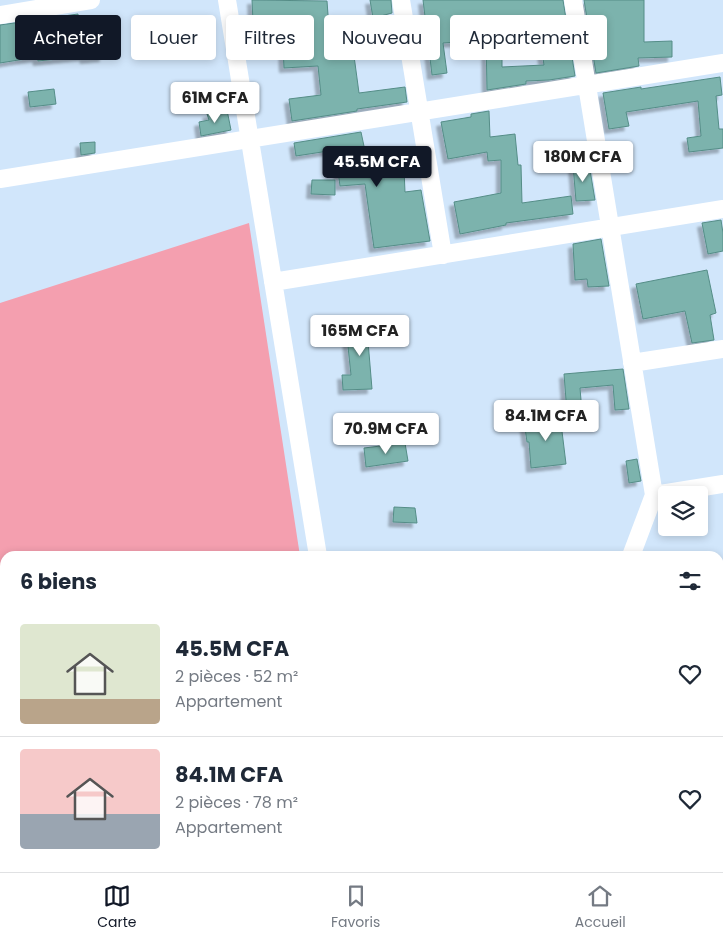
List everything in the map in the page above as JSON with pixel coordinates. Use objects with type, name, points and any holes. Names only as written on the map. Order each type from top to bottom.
[{"type":"street","points":[[0,15],[91,0]]},
{"type":"street","points":[[227,0],[317,551]]},
{"type":"street","points":[[401,0],[443,254]]},
{"type":"street","points":[[573,0],[654,495],[633,551]]},
{"type":"street","points":[[0,179],[723,62]]},
{"type":"street","points":[[273,282],[723,209]]},
{"type":"street","points":[[632,364],[723,349]]},
{"type":"street","points":[[654,495],[723,484]]},
{"type":"shaded area","points":[[249,223],[299,551],[0,551],[0,303]]},
{"type":"building","points":[[252,0],[327,1],[328,15],[324,15],[324,60],[355,60],[359,93],[405,87],[407,102],[292,121],[289,99],[321,95],[318,66],[284,68],[284,60],[314,60],[314,15],[253,15]]},
{"type":"building","points":[[370,0],[391,0],[392,13],[372,15]]},
{"type":"building","points":[[423,0],[563,0],[565,15],[450,15],[450,43],[443,43],[447,73],[432,75],[430,60],[440,60],[440,15],[425,15]]},
{"type":"building","points":[[584,0],[644,0],[644,42],[672,41],[672,57],[638,58],[639,66],[596,73],[594,60],[607,60],[607,15],[586,15]]},
{"type":"building","points":[[15,23],[15,60],[18,60],[0,63],[0,25]]},
{"type":"building","points":[[486,60],[502,60],[502,67],[544,65],[543,60],[572,60],[575,76],[526,81],[526,84],[487,90]]},
{"type":"building","points":[[720,77],[722,95],[716,96],[719,129],[723,129],[723,148],[689,152],[687,138],[701,136],[698,101],[626,112],[629,126],[609,129],[603,93]]},
{"type":"building","points":[[54,89],[56,104],[30,107],[28,92]]},
{"type":"building","points":[[227,110],[231,130],[201,136],[199,122],[209,120],[207,114]]},
{"type":"building","points":[[489,111],[490,137],[515,134],[518,165],[521,165],[522,203],[571,196],[573,214],[506,223],[506,225],[460,234],[454,202],[501,193],[501,160],[488,161],[487,152],[448,159],[441,122],[471,117],[471,114]]},
{"type":"building","points":[[361,132],[365,151],[403,147],[405,192],[421,190],[430,241],[374,248],[365,184],[340,186],[335,150],[296,156],[294,143]]},
{"type":"building","points":[[95,142],[95,153],[81,155],[80,143]]},
{"type":"building","points":[[589,164],[595,200],[576,201],[573,165]]},
{"type":"building","points":[[312,180],[335,180],[335,195],[311,194]]},
{"type":"building","points":[[721,220],[723,251],[708,254],[702,223]]},
{"type":"building","points":[[601,239],[609,286],[588,287],[587,279],[575,280],[573,244]]},
{"type":"building","points":[[707,270],[716,313],[710,315],[714,340],[692,343],[685,311],[643,319],[636,284]]},
{"type":"building","points":[[379,325],[380,340],[368,341],[372,389],[343,390],[342,375],[351,375],[346,328]]},
{"type":"building","points":[[623,369],[629,409],[615,410],[613,385],[580,388],[582,412],[567,413],[564,374]]},
{"type":"building","points":[[560,415],[566,464],[531,468],[529,442],[527,442],[524,421]]},
{"type":"building","points":[[405,443],[408,461],[366,467],[364,448]]},
{"type":"building","points":[[637,459],[641,481],[629,483],[626,461]]},
{"type":"building","points":[[394,507],[415,508],[417,523],[393,522]]}]
